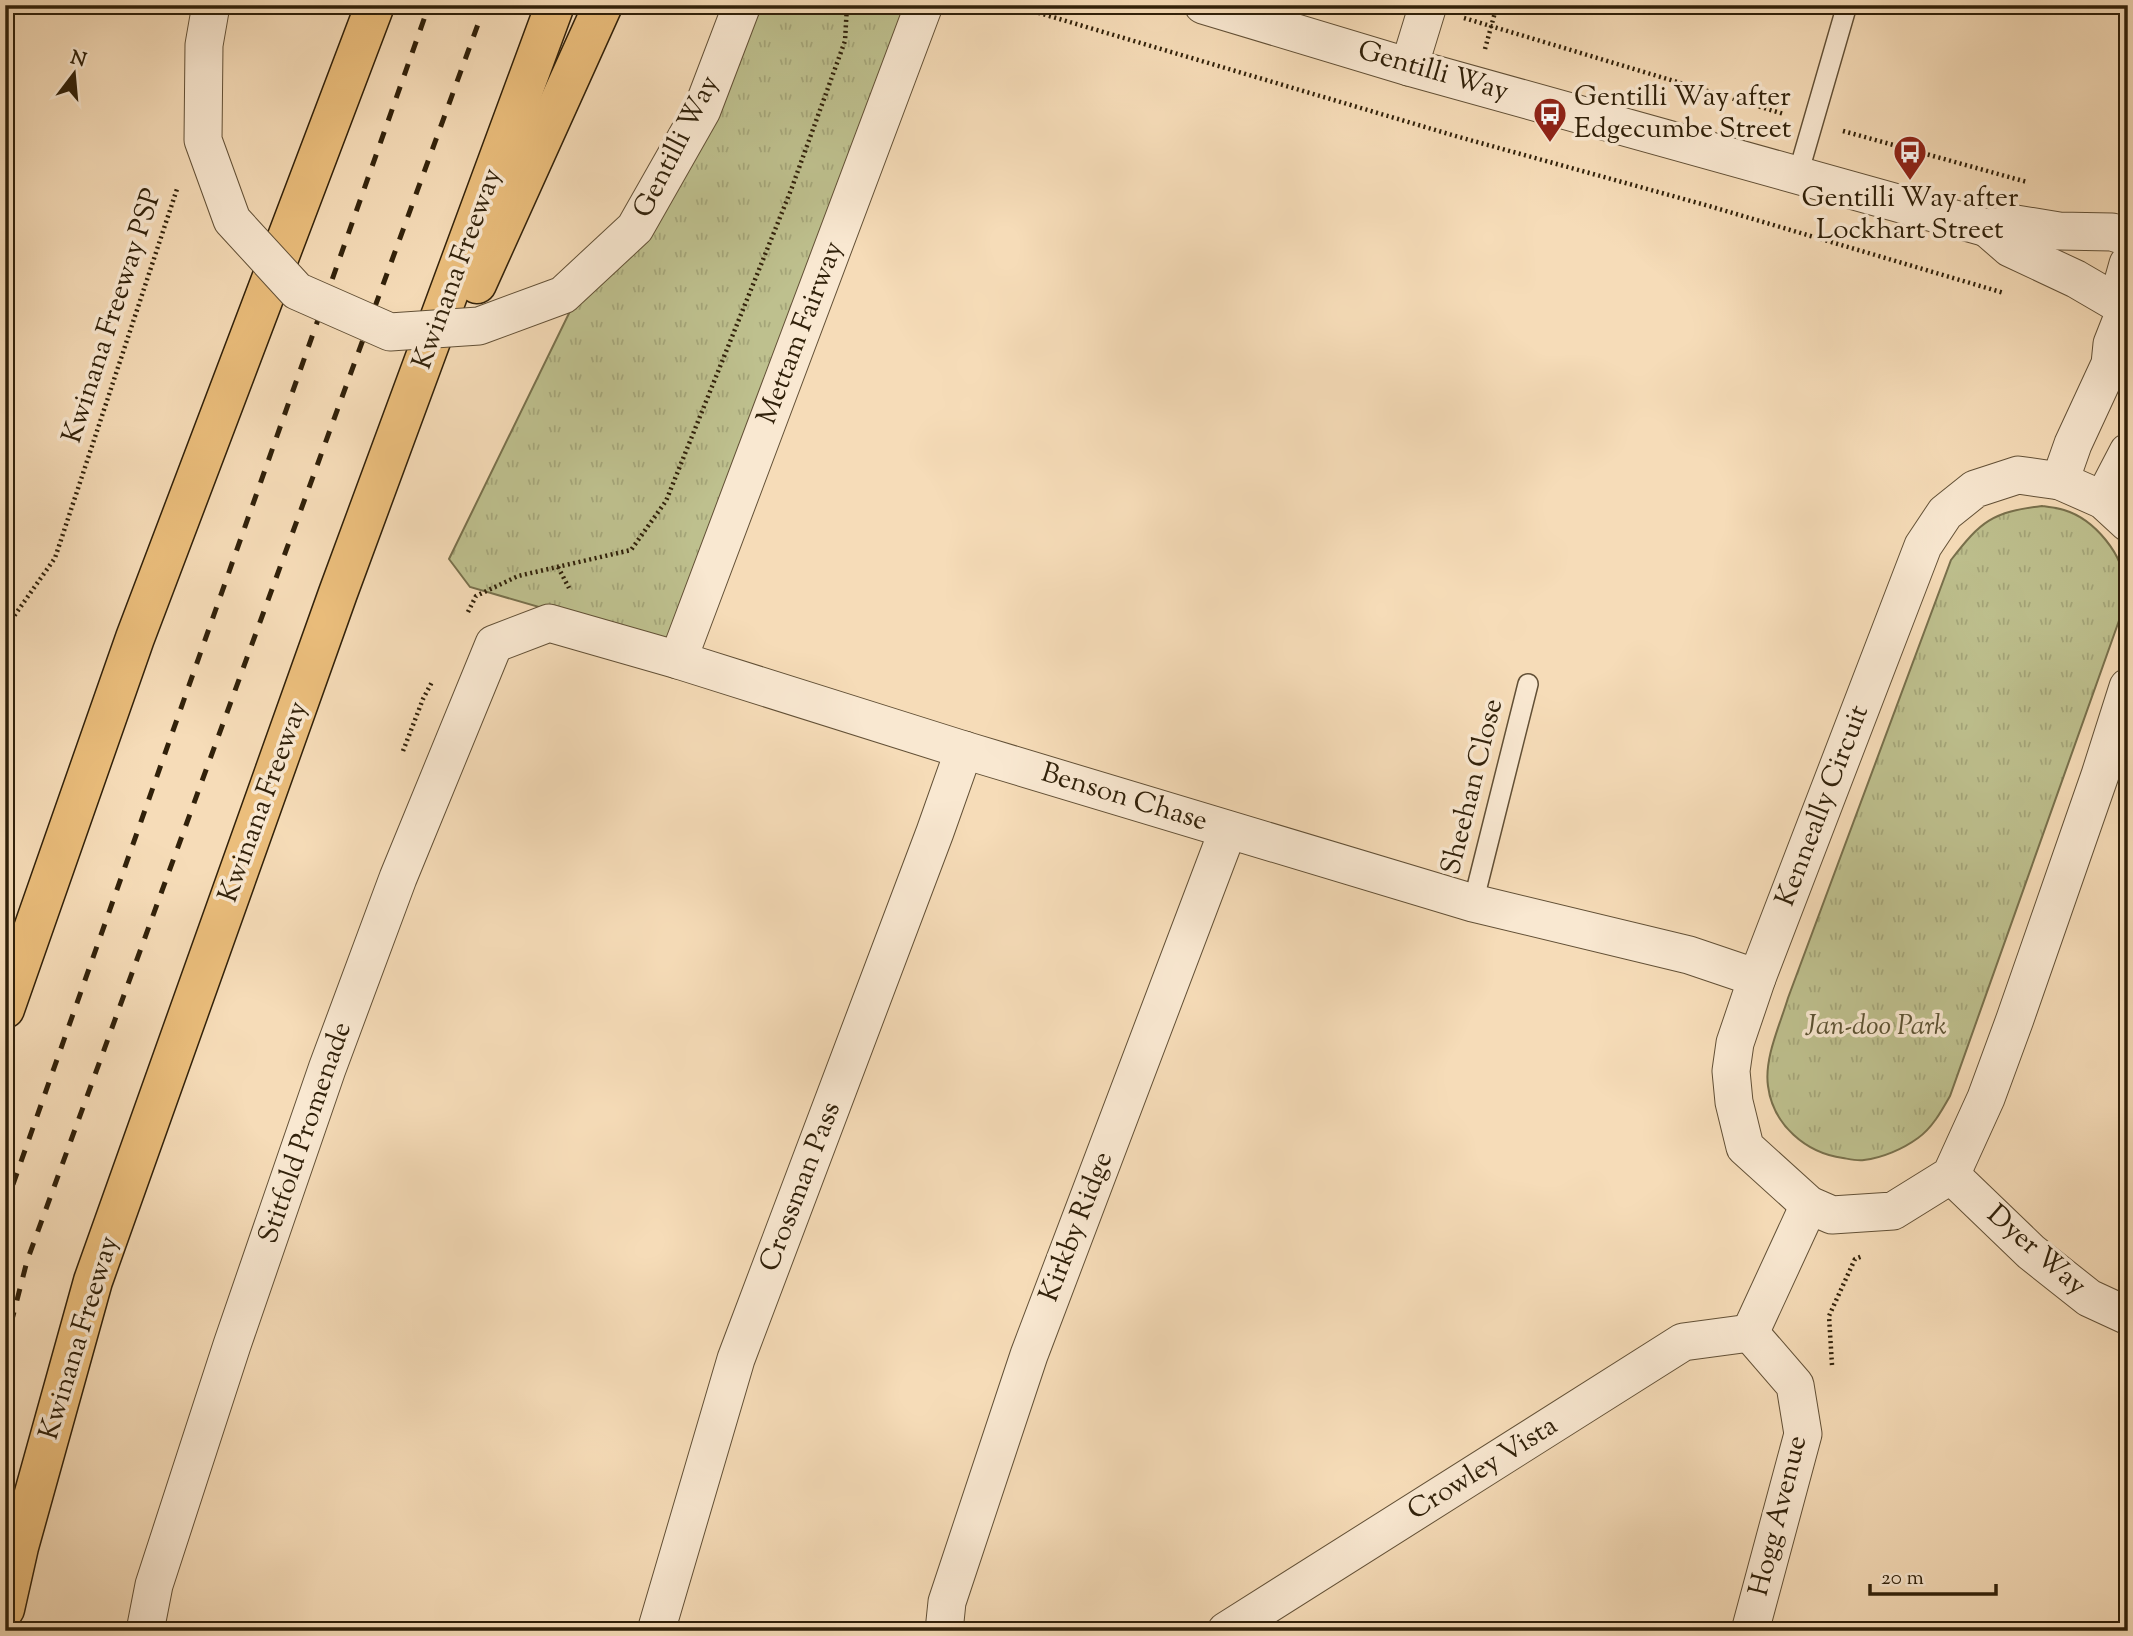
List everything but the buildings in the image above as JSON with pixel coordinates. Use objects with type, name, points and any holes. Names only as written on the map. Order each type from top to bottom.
[{"type":"highway","points":[[5,1009],[135,638],[375,5]]},
{"type":"highway","name":"Kwinana Freeway","points":[[5,1609],[19,1547],[93,1281],[338,593],[555,5]]},
{"type":"highway","points":[[338,593],[603,5]]},
{"type":"street","name":"Gentilli Way","points":[[211,5],[204,45],[203,140],[232,220],[297,291],[390,332],[479,326],[563,295],[635,228],[702,110],[742,5]]},
{"type":"street","name":"Mettam Fairway","points":[[678,660],[924,5]]},
{"type":"street","name":"Gentilli Way","points":[[1203,5],[1409,67],[1987,228],[2010,247],[2076,279],[2126,311]]},
{"type":"street","points":[[1409,67],[1427,6]]},
{"type":"street","name":"Gentilli Way","points":[[1987,228],[2016,224],[2059,231],[2112,232],[2128,237]]},
{"type":"street","points":[[2060,481],[2073,444],[2110,364],[2112,344],[2126,311],[2121,289],[2128,264]]},
{"type":"street","name":"Kenneally Circuit","points":[[1951,1175],[1893,1210],[1832,1215],[1808,1205],[1745,1147],[1734,1102],[1731,1071],[1735,1043],[1757,978],[1923,547],[1945,513],[1975,489],[2018,475],[2060,481],[2115,512],[2128,452]]},
{"type":"street","name":"Benson Chase","points":[[494,644],[549,623],[1473,903],[1689,955],[1757,978]]},
{"type":"street","name":"Stitfold Promenade","points":[[145,1631],[154,1585],[232,1345],[327,1069],[398,878],[494,644]]},
{"type":"street","points":[[1951,1175],[1986,1098],[2114,779],[2128,687]]},
{"type":"street","name":"Crossman Pass","points":[[656,1631],[736,1359],[964,750]]},
{"type":"street","name":"Kirkby Ridge","points":[[944,1631],[947,1602],[1029,1355],[1228,830]]},
{"type":"street","name":"Dyer Way","points":[[1951,1175],[2031,1252],[2089,1298],[2128,1316]]},
{"type":"street","points":[[1750,1333],[1808,1205]]},
{"type":"street","name":"Crowley Vista","points":[[1226,1631],[1683,1342],[1750,1333]]},
{"type":"street","name":"Hogg Avenue","points":[[1750,1333],[1795,1385],[1803,1434],[1750,1631]]},
{"type":"lane","points":[[1798,174],[1847,5]]},
{"type":"lane","name":"Sheehan Close","points":[[1473,903],[1528,684]]},
{"type":"path","points":[[1012,5],[2013,296]]},
{"type":"path","points":[[1427,6],[1813,122],[2034,184]]},
{"type":"path","name":"Kwinana Freeway PSP","points":[[5,629],[55,558],[181,176]]},
{"type":"green space","points":[[757,5],[912,5],[670,645],[470,587],[449,559],[575,301]]},
{"type":"green space","name":"Jan-doo Park","points":[[2042,506],[2061,509],[2086,521],[2114,551],[2124,576],[2125,595],[2121,615],[1950,1096],[1928,1129],[1899,1149],[1861,1160],[1829,1155],[1816,1150],[1794,1135],[1784,1125],[1771,1100],[1767,1075],[1777,1030],[1951,560],[1980,527],[1999,515]]},
{"type":"railway","points":[[5,1207],[429,5]]},
{"type":"railway","points":[[5,1347],[27,1261],[485,5]]},
{"type":"place","name":"Gentilli Way after Edgecumbe Street","points":[[1550,144]]},
{"type":"place","name":"Gentilli Way after Lockhart Street","points":[[1910,182]]}]
